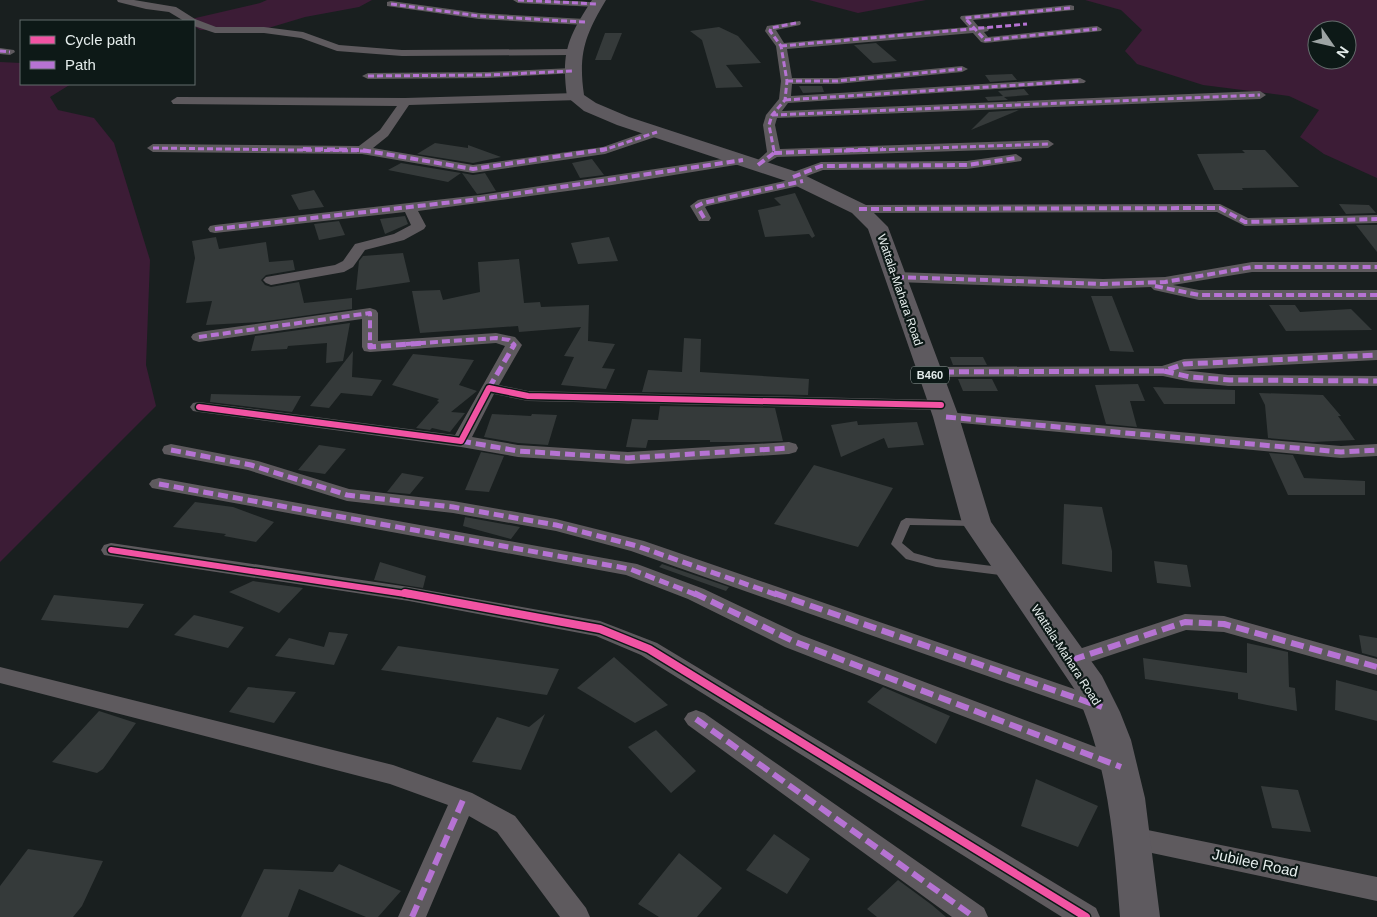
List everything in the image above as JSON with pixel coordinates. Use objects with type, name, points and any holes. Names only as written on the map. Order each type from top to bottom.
[{"type":"main road","points":[[576,97],[572,62],[593,9]]},
{"type":"main road","name":"Wattala-Mahara Road","points":[[576,97],[590,107],[657,132],[759,159],[859,209],[878,227],[928,372],[944,411],[977,523],[1090,685],[1102,707],[1121,767],[1133,838],[1140,917]]},
{"type":"street","points":[[122,0],[146,6],[172,9],[190,20]]},
{"type":"street","points":[[518,0],[593,9]]},
{"type":"street","points":[[391,4],[479,16],[593,9]]},
{"type":"street","points":[[1070,8],[965,18],[985,40],[1097,29]]},
{"type":"street","points":[[195,23],[215,30],[264,30],[303,35],[337,48],[572,62]]},
{"type":"street","points":[[759,159],[772,115],[785,100],[787,81],[781,46],[770,31],[771,28],[796,24]]},
{"type":"street","points":[[781,46],[1027,24]]},
{"type":"street","points":[[368,76],[572,62]]},
{"type":"street","points":[[787,81],[837,81],[962,69]]},
{"type":"street","points":[[785,100],[1080,81]]},
{"type":"street","points":[[772,115],[1260,95]]},
{"type":"street","points":[[177,101],[405,102],[576,97]]},
{"type":"street","points":[[362,150],[384,133],[405,102]]},
{"type":"street","points":[[153,148],[362,150],[473,169],[497,168],[605,150],[657,132]]},
{"type":"street","points":[[216,229],[410,209],[642,178],[759,159],[1048,144]]},
{"type":"street","points":[[704,218],[697,206],[703,203],[798,179],[821,166],[967,165],[1016,158]]},
{"type":"street","points":[[859,209],[1220,208],[1245,222],[1377,219]]},
{"type":"street","points":[[271,280],[339,269],[348,264],[360,247],[399,237],[419,226],[410,209]]},
{"type":"street","points":[[896,277],[1103,284],[1165,282],[1252,267],[1377,266]]},
{"type":"street","points":[[1138,283],[1199,295],[1377,295]]},
{"type":"street","points":[[198,337],[370,313],[370,347],[496,338],[509,340],[514,345],[461,441]]},
{"type":"street","points":[[1164,371],[1184,364],[1377,356]]},
{"type":"street","points":[[928,372],[1164,371],[1182,376],[1244,381],[1377,381]]},
{"type":"street","points":[[489,388],[528,396],[944,411],[1341,452],[1377,450]]},
{"type":"street","points":[[200,407],[461,441],[518,451],[628,458],[789,448]]},
{"type":"street","points":[[171,450],[251,465],[348,495],[462,508],[556,525],[638,546],[1102,707]]},
{"type":"street","points":[[159,484],[630,569],[696,594],[793,641],[1121,767]]},
{"type":"street","points":[[111,550],[409,594],[600,629],[649,649],[1086,917]]},
{"type":"street","points":[[1072,660],[1185,622],[1224,624],[1377,667]]},
{"type":"street","points":[[0,675],[394,775],[463,800],[506,824],[576,917]]},
{"type":"street","points":[[696,719],[974,917]]},
{"type":"street","points":[[412,917],[463,800]]},
{"type":"street","name":"Jubilee Road","points":[[1133,838],[1377,888]]},
{"type":"lane","points":[[977,523],[906,521],[896,544],[910,556],[936,563],[1011,573]]},
{"type":"shaded area","points":[[267,0],[372,0],[359,7],[305,17],[265,29],[200,30],[195,27],[195,20],[187,20]]},
{"type":"shaded area","points":[[809,0],[926,0],[858,13]]},
{"type":"shaded area","points":[[1085,0],[1377,0],[1377,178],[1324,154],[1300,137],[1319,110],[1289,96],[1203,85],[1137,64],[1125,51],[1142,30],[1121,10]]},
{"type":"shaded area","points":[[0,62],[20,63],[20,85],[69,85],[50,97],[58,110],[94,118],[114,143],[150,260],[146,365],[156,406],[0,562]]},
{"type":"building","points":[[719,27],[738,36],[761,63],[726,65],[743,87],[716,88],[702,40],[690,31]]},
{"type":"building","points":[[605,33],[622,33],[611,60],[595,60]]},
{"type":"building","points":[[876,43],[897,61],[873,63],[854,45]]},
{"type":"building","points":[[1012,74],[1017,80],[990,82],[985,75]]},
{"type":"building","points":[[799,86],[822,86],[824,92],[803,93]]},
{"type":"building","points":[[1024,89],[1029,95],[1004,97],[1008,100],[988,101],[985,97],[1003,96],[998,91]]},
{"type":"building","points":[[1019,110],[971,130],[989,112]]},
{"type":"building","points":[[435,143],[468,148],[468,145],[501,157],[473,163],[417,154]]},
{"type":"building","points":[[1242,150],[1265,150],[1299,187],[1214,190],[1197,154],[1245,153]]},
{"type":"building","points":[[592,159],[604,175],[580,178],[572,163]]},
{"type":"building","points":[[401,163],[461,173],[448,182],[388,170]]},
{"type":"building","points":[[462,173],[473,175],[485,173],[496,191],[477,194]]},
{"type":"building","points":[[314,190],[324,207],[299,210],[291,195]]},
{"type":"building","points":[[795,193],[815,236],[812,238],[809,234],[765,237],[758,210],[781,205],[774,198]]},
{"type":"building","points":[[1339,204],[1369,205],[1376,213],[1346,214]]},
{"type":"building","points":[[405,216],[408,224],[385,234],[380,219]]},
{"type":"building","points":[[339,221],[345,235],[319,240],[314,224]]},
{"type":"building","points":[[1356,225],[1377,225],[1377,252]]},
{"type":"building","points":[[216,237],[219,249],[266,242],[269,262],[293,260],[295,270],[266,275],[261,280],[265,285],[271,287],[299,282],[304,303],[352,298],[352,309],[260,322],[206,325],[212,301],[186,303],[195,258],[192,241]]},
{"type":"building","points":[[609,237],[618,261],[578,264],[571,243]]},
{"type":"building","points":[[403,253],[410,282],[356,290],[359,261],[363,256]]},
{"type":"building","points":[[519,259],[524,303],[540,302],[541,307],[589,305],[588,341],[615,344],[602,368],[615,369],[606,389],[561,385],[574,357],[564,356],[581,327],[519,332],[518,326],[420,333],[412,291],[440,290],[443,300],[480,292],[478,262]]},
{"type":"building","points":[[1091,296],[1112,296],[1134,352],[1110,351]]},
{"type":"building","points":[[1269,305],[1295,305],[1300,312],[1351,309],[1372,330],[1286,331]]},
{"type":"building","points":[[350,323],[343,361],[326,363],[327,343],[288,346],[287,349],[251,351],[255,336]]},
{"type":"building","points":[[684,338],[701,339],[700,372],[809,379],[808,395],[642,392],[648,370],[682,372]]},
{"type":"building","points":[[353,351],[352,377],[382,380],[372,396],[341,393],[329,408],[310,406]]},
{"type":"building","points":[[413,354],[474,360],[459,385],[477,391],[451,412],[465,413],[450,432],[432,428],[430,430],[416,428],[439,402],[437,401],[439,399],[392,385]]},
{"type":"building","points":[[950,357],[983,357],[987,365],[953,365]]},
{"type":"building","points":[[958,379],[992,379],[998,391],[963,391]]},
{"type":"building","points":[[1138,384],[1145,401],[1130,401],[1137,427],[1106,424],[1095,385]]},
{"type":"building","points":[[1153,387],[1235,390],[1235,404],[1164,404]]},
{"type":"building","points":[[1259,393],[1323,395],[1341,416],[1338,416],[1355,440],[1313,442],[1268,438],[1265,405]]},
{"type":"building","points":[[211,394],[301,396],[292,412],[210,402]]},
{"type":"building","points":[[660,406],[775,408],[783,441],[710,442],[710,440],[648,440],[646,448],[626,447],[632,419],[658,420]]},
{"type":"building","points":[[492,414],[557,415],[548,445],[518,443],[484,437]]},
{"type":"building","points":[[857,421],[858,425],[917,422],[924,445],[888,448],[884,438],[841,457],[831,425]]},
{"type":"building","points":[[319,445],[346,449],[325,474],[298,470]]},
{"type":"building","points":[[481,452],[504,456],[489,492],[465,490]]},
{"type":"building","points":[[1269,453],[1293,455],[1304,478],[1365,481],[1365,495],[1288,495]]},
{"type":"building","points":[[814,465],[893,488],[858,547],[774,524]]},
{"type":"building","points":[[402,473],[424,477],[410,494],[387,492]]},
{"type":"building","points":[[195,502],[233,507],[274,522],[256,542],[224,536],[226,534],[173,527]]},
{"type":"building","points":[[1064,504],[1102,507],[1112,551],[1112,572],[1062,564]]},
{"type":"building","points":[[465,517],[520,527],[511,539],[463,526]]},
{"type":"building","points":[[1154,561],[1187,565],[1191,587],[1157,583]]},
{"type":"building","points":[[380,562],[426,576],[423,588],[374,580]]},
{"type":"building","points":[[662,564],[729,587],[726,591],[659,567]]},
{"type":"building","points":[[253,581],[303,588],[279,613],[229,592]]},
{"type":"building","points":[[54,595],[144,604],[128,628],[41,620]]},
{"type":"building","points":[[194,615],[244,627],[228,648],[174,635]]},
{"type":"building","points":[[329,632],[348,634],[334,665],[275,656],[289,638],[324,647]]},
{"type":"building","points":[[1359,635],[1377,638],[1377,657],[1362,653]]},
{"type":"building","points":[[1247,643],[1288,652],[1289,687],[1295,688],[1297,711],[1238,699],[1238,693],[1145,679],[1143,658],[1247,673]]},
{"type":"building","points":[[398,646],[559,669],[547,695],[381,670]]},
{"type":"building","points":[[614,657],[668,705],[635,723],[577,688]]},
{"type":"building","points":[[1336,680],[1377,691],[1377,721],[1335,710]]},
{"type":"building","points":[[248,687],[296,692],[274,723],[229,712]]},
{"type":"building","points":[[883,687],[950,716],[936,744],[867,702]]},
{"type":"building","points":[[99,711],[136,723],[103,769],[97,773],[52,762]]},
{"type":"building","points":[[545,714],[521,770],[472,762],[497,717],[529,727]]},
{"type":"building","points":[[656,730],[696,771],[671,793],[628,747]]},
{"type":"building","points":[[1036,779],[1098,806],[1078,847],[1021,826]]},
{"type":"building","points":[[1261,786],[1298,790],[1311,832],[1272,828]]},
{"type":"building","points":[[774,834],[810,859],[787,894],[746,870]]},
{"type":"building","points":[[28,849],[103,861],[82,906],[73,917],[0,917],[0,886]]},
{"type":"building","points":[[679,853],[722,888],[697,917],[659,917],[638,904]]},
{"type":"building","points":[[339,864],[401,891],[378,917],[366,917],[299,889],[288,917],[241,917],[264,869],[333,872]]},
{"type":"building","points":[[898,880],[946,917],[877,917],[867,909]]},
{"type":"marked path","points":[[518,0],[596,4]]},
{"type":"marked path","points":[[391,4],[479,16],[585,22]]},
{"type":"marked path","points":[[1070,8],[965,18],[985,40],[1097,29]]},
{"type":"marked path","points":[[758,165],[774,153],[769,125],[772,115],[785,100],[787,81],[781,46],[770,31],[771,28],[796,23]]},
{"type":"marked path","points":[[781,46],[1027,24]]},
{"type":"marked path","points":[[0,51],[10,52]]},
{"type":"marked path","points":[[787,81],[837,81],[962,69]]},
{"type":"marked path","points":[[368,76],[487,75],[572,71]]},
{"type":"marked path","points":[[785,100],[1080,81]]},
{"type":"marked path","points":[[772,115],[1260,95]]},
{"type":"marked path","points":[[153,148],[362,150],[473,169],[605,150],[657,132]]},
{"type":"marked path","points":[[774,153],[1048,144]]},
{"type":"marked path","points":[[793,177],[821,166],[967,165],[1016,158]]},
{"type":"marked path","points":[[215,229],[480,199],[612,181],[743,160]]},
{"type":"marked path","points":[[704,218],[697,206],[703,203],[803,181]]},
{"type":"marked path","points":[[859,209],[1220,208],[1245,222],[1377,219]]},
{"type":"marked path","points":[[896,277],[1103,284],[1165,282],[1252,267],[1377,267]]},
{"type":"marked path","points":[[1155,286],[1199,295],[1377,295]]},
{"type":"marked path","points":[[199,337],[370,313],[370,347],[496,338],[509,340],[514,345],[489,388]]},
{"type":"marked path","points":[[929,372],[1164,371],[1184,364],[1377,355]]},
{"type":"marked path","points":[[1164,371],[1203,379],[1310,382],[1377,381]]},
{"type":"marked path","points":[[946,417],[1341,452],[1377,450]]},
{"type":"marked path","points":[[461,441],[518,451],[628,458],[789,448]]},
{"type":"marked path","points":[[171,450],[251,465],[347,495],[453,507],[556,525],[637,546],[1102,707]]},
{"type":"marked path","points":[[159,484],[630,569],[696,594],[793,641],[1121,767]]},
{"type":"marked path","points":[[1072,660],[1185,622],[1224,624],[1377,667]]},
{"type":"marked path","points":[[696,719],[974,917]]},
{"type":"marked path","points":[[412,917],[463,800]]},
{"type":"cycle path","points":[[199,407],[461,441],[489,388],[528,396],[941,405]]},
{"type":"cycle path","points":[[111,550],[409,594],[600,629],[649,649],[1086,917]]}]
